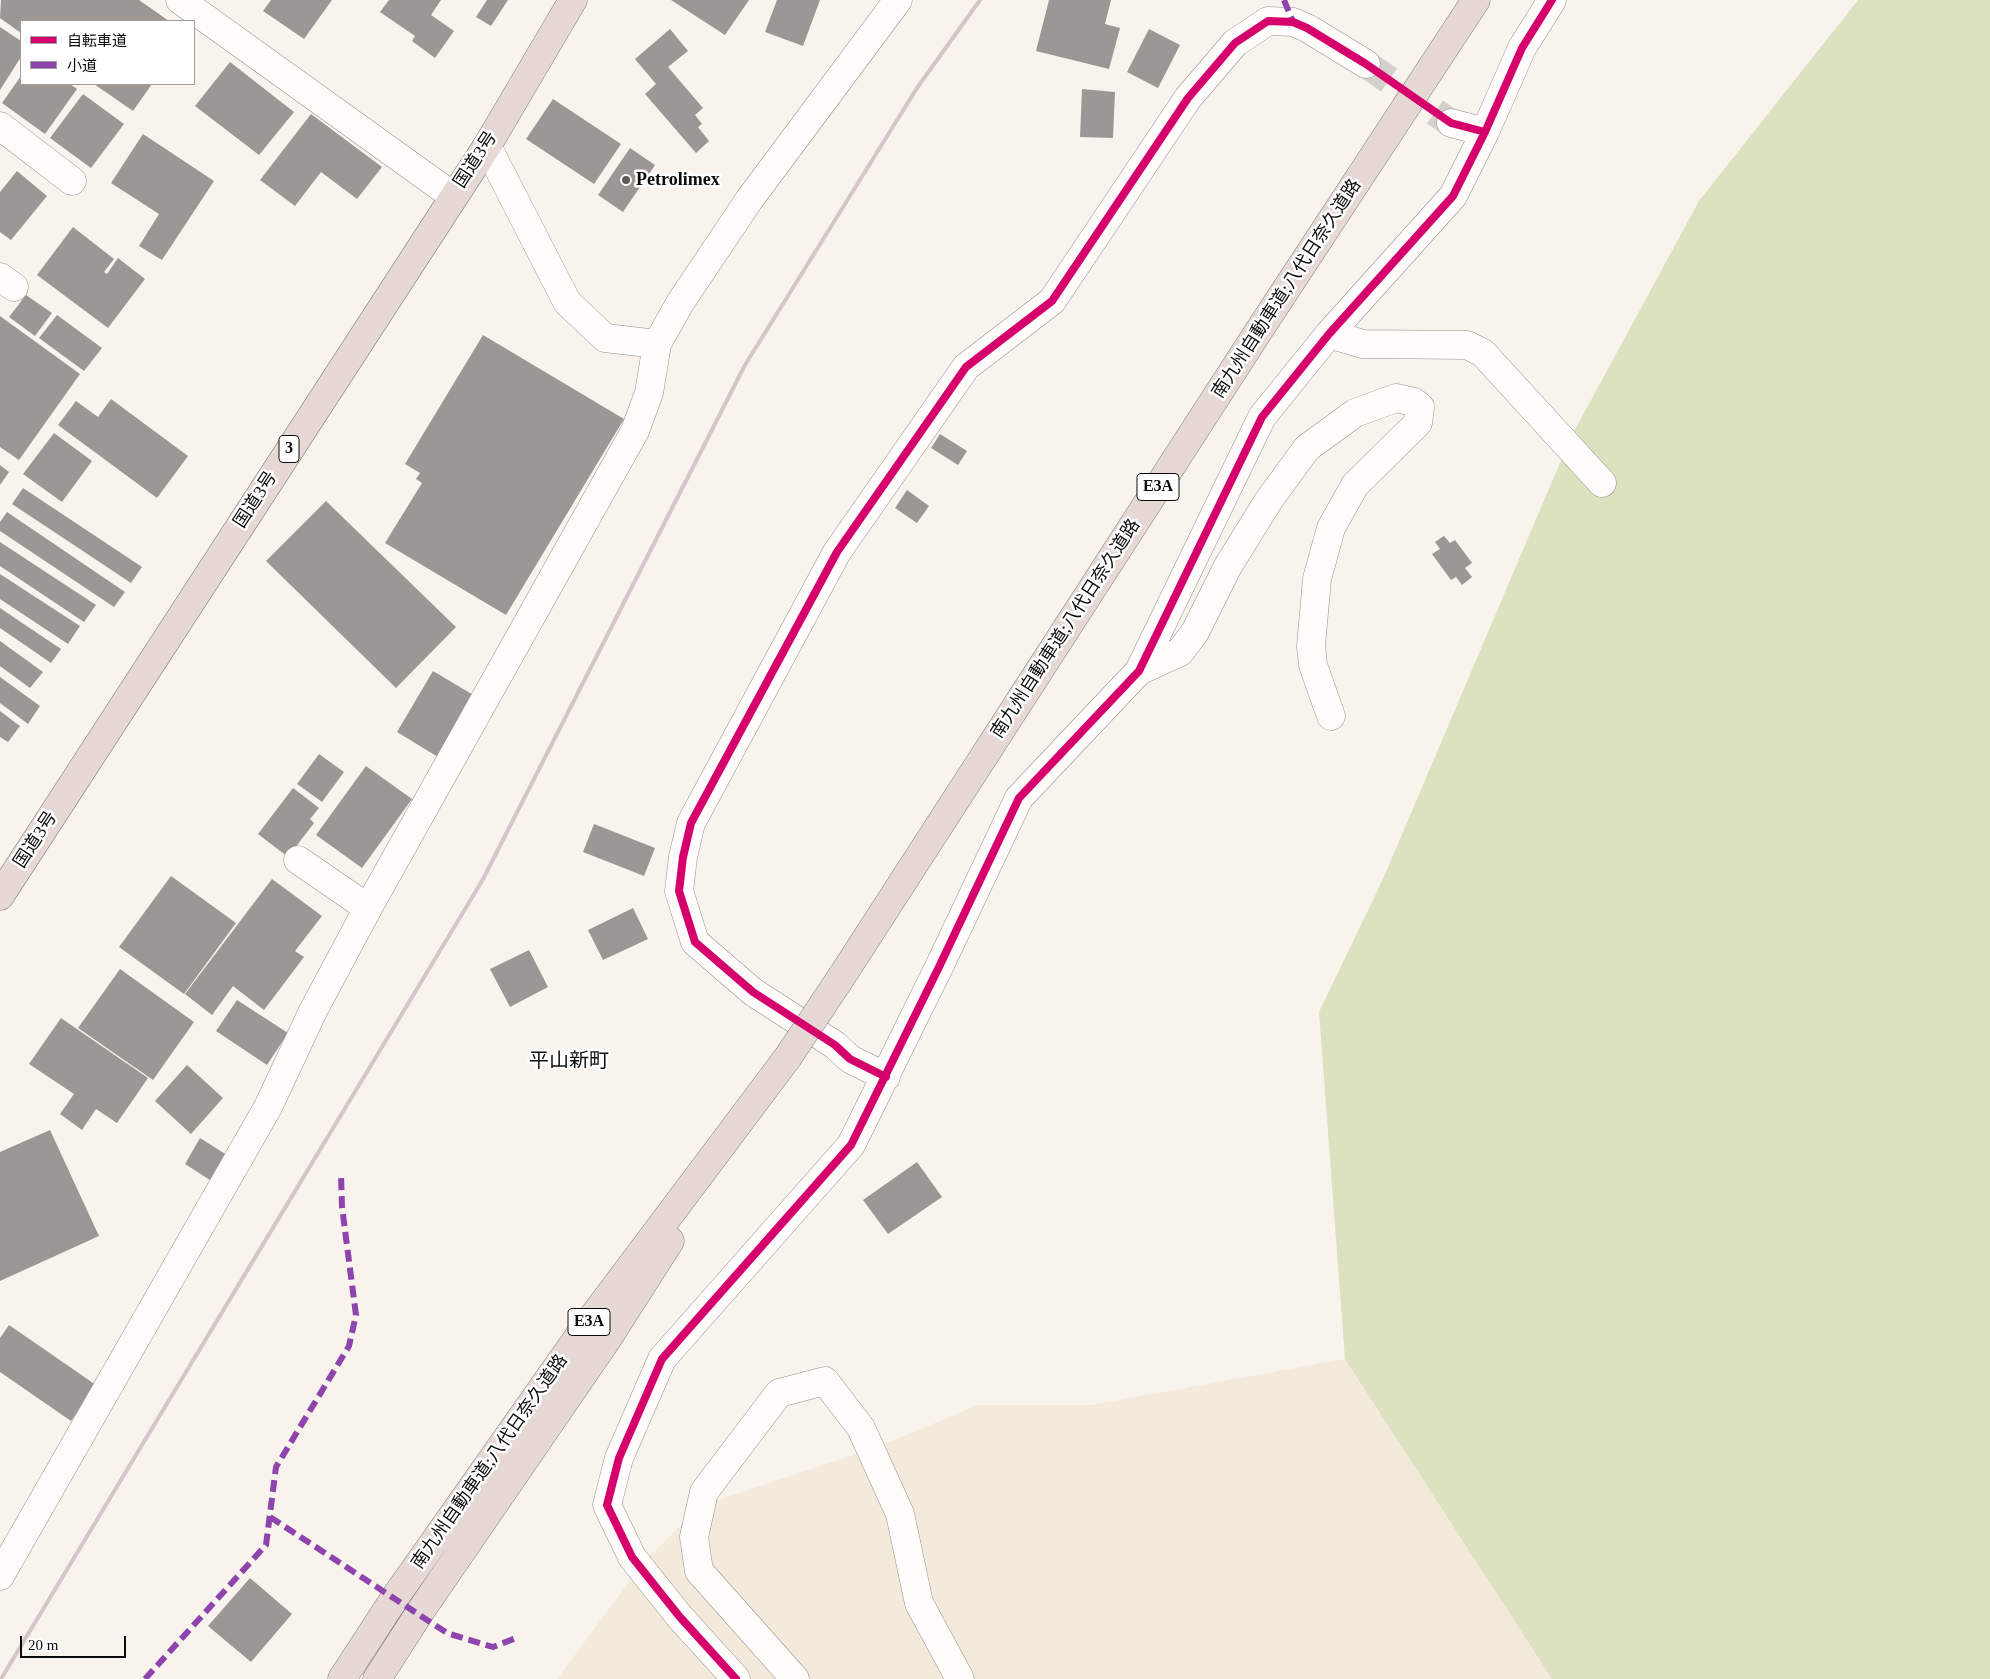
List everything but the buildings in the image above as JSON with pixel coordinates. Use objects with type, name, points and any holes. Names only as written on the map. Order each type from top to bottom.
[{"type":"highway","name":"国道3号","points":[[0,896],[487,146],[573,0]]},
{"type":"highway","name":"南九州自動車道;八代日奈久道路","points":[[377,1679],[422,1609],[608,1338],[1258,332],[1476,0]]},
{"type":"highway","name":"南九州自動車道;八代日奈久道路","points":[[342,1679],[398,1593],[586,1326],[788,1057]]},
{"type":"street","points":[[180,0],[453,196]]},
{"type":"street","points":[[0,1576],[268,1107],[313,1011],[368,908],[635,431],[649,393],[657,344],[680,303],[749,200],[898,0]]},
{"type":"street","points":[[736,1679],[679,1616],[632,1557],[607,1505],[619,1458],[662,1359],[851,1145],[886,1077],[1019,798],[1139,670],[1262,417],[1329,334],[1453,196],[1485,132],[1522,48],[1552,0]]},
{"type":"street","points":[[886,1077],[850,1059],[835,1045],[753,992],[695,942],[678,891],[682,857],[690,822],[837,552],[949,391],[966,367],[1052,301],[1188,98],[1236,43],[1268,21],[1293,22],[1307,28],[1366,64]]},
{"type":"street","points":[[1451,123],[1485,132]]},
{"type":"street","points":[[0,126],[72,181]]},
{"type":"street","points":[[487,146],[567,302],[605,338],[657,344]]},
{"type":"street","points":[[1329,334],[1363,344],[1467,345],[1483,353],[1602,482]]},
{"type":"street","points":[[1139,670],[1180,652],[1195,632],[1228,566],[1269,500],[1307,448],[1355,413],[1396,398],[1414,402],[1420,406],[1418,423],[1355,486],[1331,528],[1317,579],[1311,646],[1313,665],[1331,716]]},
{"type":"street","points":[[298,860],[368,908]]},
{"type":"street","points":[[795,1679],[699,1571],[694,1537],[704,1492],[779,1393],[825,1381],[861,1428],[881,1471],[900,1514],[919,1603],[960,1679]]},
{"type":"shaded area","points":[[1345,1359],[1552,1679],[557,1679],[643,1563],[700,1506],[877,1447],[978,1405],[1091,1405]]},
{"type":"green space","points":[[1858,0],[1990,0],[1990,1679],[1552,1679],[1345,1359],[1319,1012],[1383,879],[1571,437],[1699,201]]},
{"type":"tunnel","points":[[1366,64],[1451,123]]},
{"type":"railway","points":[[1,1679],[482,881],[745,365],[917,88],[980,0]]},
{"type":"marked path","points":[[1284,0],[1293,22]]},
{"type":"marked path","points":[[145,1679],[266,1545],[276,1467],[349,1346],[356,1315],[342,1207],[341,1174]]},
{"type":"marked path","points":[[270,1517],[447,1633],[493,1647],[516,1638]]},
{"type":"cycle path","points":[[736,1679],[679,1616],[632,1557],[607,1505],[619,1458],[662,1359],[851,1145],[939,967],[1019,798],[1139,671],[1262,417],[1329,334],[1453,196],[1485,132],[1522,48],[1552,0]]},
{"type":"cycle path","points":[[886,1077],[850,1059],[835,1045],[753,992],[695,942],[679,891],[683,857],[691,823],[837,552],[966,367],[1052,301],[1188,98],[1235,43],[1268,21],[1293,22],[1307,28],[1366,64],[1451,123],[1485,132]]},
{"type":"place","name":"Petrolimex","points":[[626,180]]},
{"type":"district","name":"平山新町","points":[[569,1062]]}]
